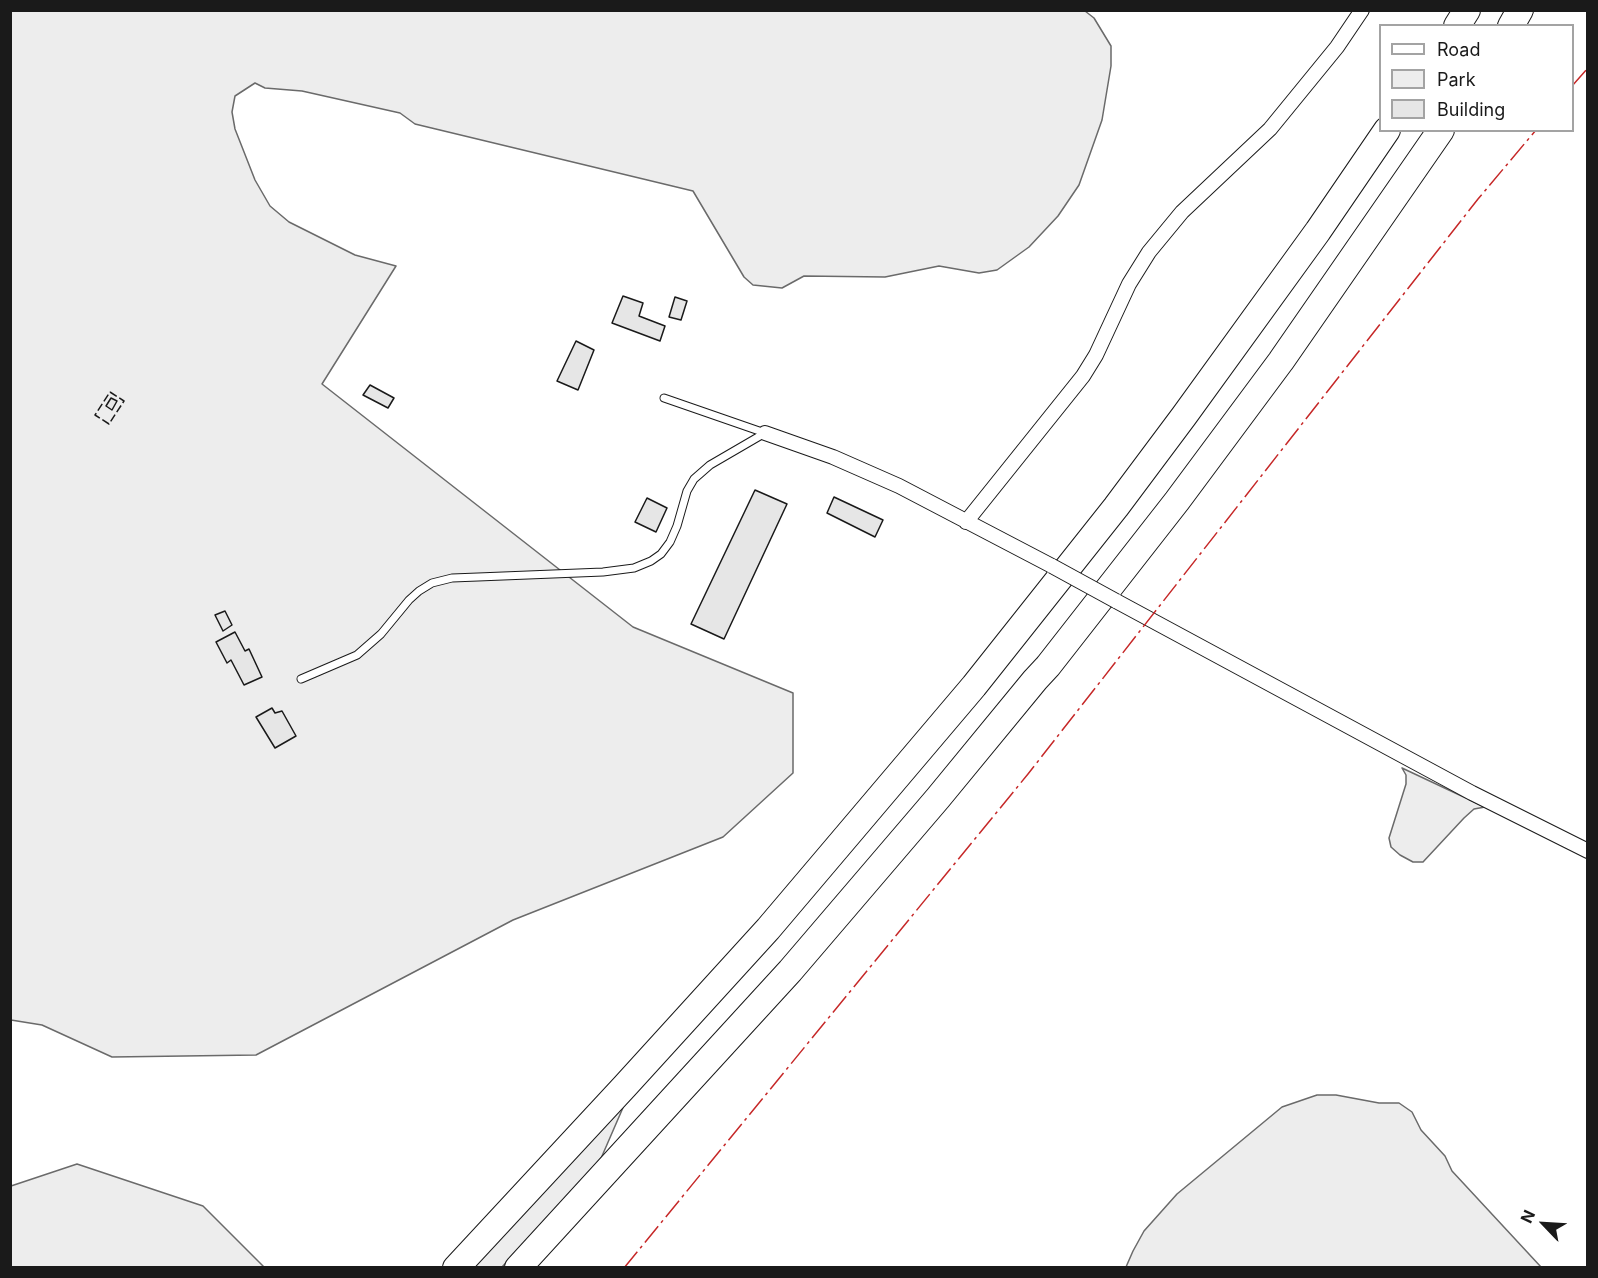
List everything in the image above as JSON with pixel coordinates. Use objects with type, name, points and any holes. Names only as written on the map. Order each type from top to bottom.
[{"type":"highway","points":[[1458,24],[1467,10]]},
{"type":"highway","points":[[1511,24],[1520,10]]},
{"type":"highway","points":[[456,1268],[768,929],[974,686],[1116,507],[1184,416],[1252,324],[1386,132]]},
{"type":"highway","points":[[518,1268],[790,971],[1048,666],[1177,501],[1281,361],[1440,132]]},
{"type":"street","points":[[966,522],[1083,376],[1096,355],[1129,284],[1149,252],[1182,212],[1270,129],[1337,47],[1362,10]]},
{"type":"street","points":[[765,433],[833,457],[890,482],[1052,566],[1472,793],[1587,851]]},
{"type":"lane","points":[[664,398],[765,433]]},
{"type":"lane","points":[[301,679],[357,655],[381,634],[409,600],[432,583],[452,578],[603,572],[634,568],[651,561],[661,554],[669,542],[677,526],[687,491],[694,479],[710,465],[765,433]]},
{"type":"green space","points":[[10,11],[1085,11],[1094,18],[1111,46],[1111,66],[1102,120],[1079,185],[1058,216],[1029,247],[997,270],[979,273],[939,266],[885,277],[804,276],[782,288],[753,285],[744,277],[693,191],[415,124],[400,113],[302,91],[265,88],[255,83],[235,96],[232,112],[235,129],[255,180],[270,206],[289,222],[355,255],[396,266],[322,384],[633,627],[793,693],[793,773],[723,837],[513,920],[256,1055],[112,1057],[42,1025],[11,1020]]},
{"type":"green space","points":[[1402,768],[1485,807],[1474,809],[1423,862],[1413,862],[1391,847],[1389,838],[1406,784],[1406,775]]},
{"type":"green space","points":[[1317,1095],[1336,1095],[1379,1103],[1399,1103],[1412,1112],[1421,1130],[1445,1156],[1452,1171],[1541,1267],[1126,1267],[1144,1231],[1177,1194],[1282,1107]]},
{"type":"green space","points":[[625,1103],[599,1163],[502,1267],[472,1268]]},
{"type":"green space","points":[[77,1164],[203,1206],[264,1267],[11,1267],[11,1186]]},
{"type":"building","points":[[623,296],[643,303],[639,316],[665,326],[660,341],[612,323]]},
{"type":"building","points":[[675,297],[687,301],[681,320],[669,317]]},
{"type":"building","points":[[576,341],[594,350],[578,390],[557,381]]},
{"type":"building","points":[[370,385],[394,398],[388,408],[363,395]]},
{"type":"building","points":[[111,398],[117,401],[112,410],[106,406]]},
{"type":"building","points":[[755,490],[787,504],[724,639],[691,624]]},
{"type":"building","points":[[834,497],[883,520],[875,537],[827,513]]},
{"type":"building","points":[[647,498],[667,508],[656,532],[635,522]]},
{"type":"building","points":[[225,611],[232,625],[223,631],[215,615]]},
{"type":"building","points":[[235,632],[245,651],[249,649],[262,677],[244,685],[231,660],[227,663],[216,642]]},
{"type":"building","points":[[272,708],[275,713],[282,711],[296,736],[275,748],[256,717]]},
{"type":"fence","points":[[110,392],[124,401],[109,424],[95,415],[110,392]]},
{"type":"power","points":[[1574,84],[1588,68]]},
{"type":"power","points":[[624,1268],[1028,774],[1478,199],[1534,132]]}]
